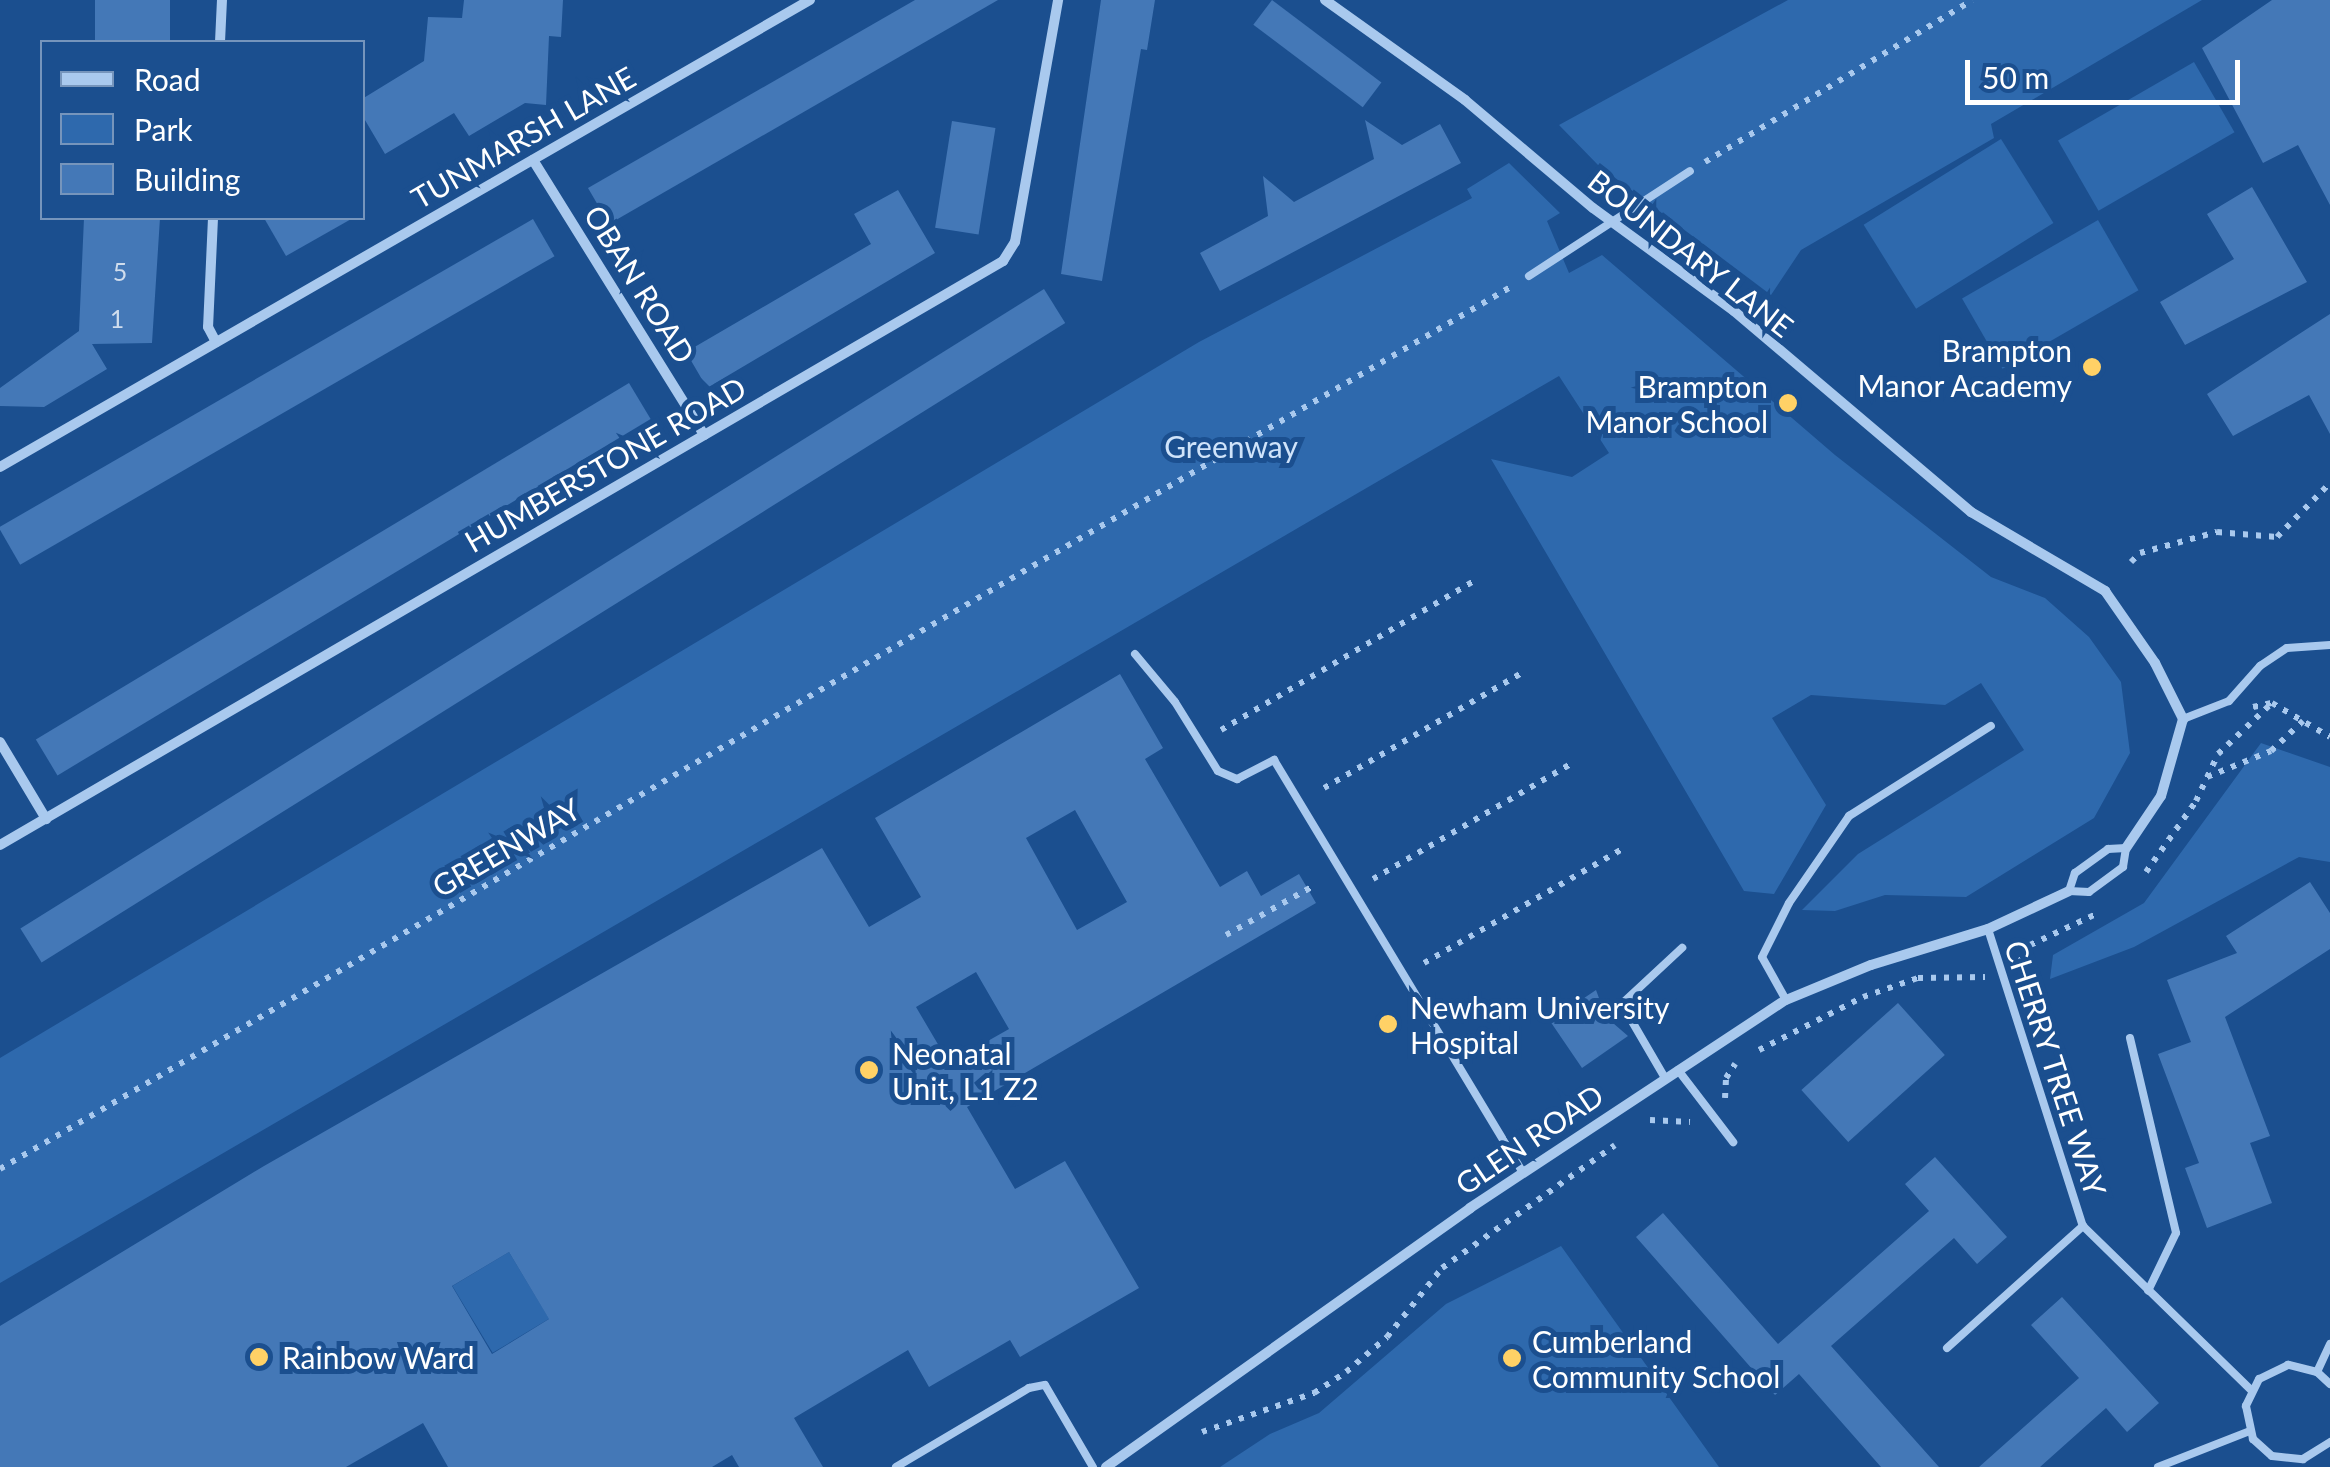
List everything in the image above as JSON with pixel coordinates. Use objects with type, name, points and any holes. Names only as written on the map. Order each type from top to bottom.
[{"type":"street","points":[[220,40],[222,0]]},
{"type":"street","name":"TUNMARSH LANE","points":[[0,468],[810,0]]},
{"type":"street","name":"HUMBERSTONE ROAD","points":[[0,846],[1005,258],[1015,242],[1058,0]]},
{"type":"street","name":"BOUNDARY LANE","points":[[1325,0],[1466,100],[1611,222],[1734,310],[1971,512],[2104,591],[2155,664],[2182,719]]},
{"type":"street","name":"OBAN ROAD","points":[[533,160],[704,435]]},
{"type":"street","points":[[213,220],[208,326],[216,342]]},
{"type":"street","name":"GLEN ROAD","points":[[2126,848],[2161,796],[2182,719]]},
{"type":"street","points":[[0,742],[46,819]]},
{"type":"street","name":"GLEN ROAD","points":[[1106,1467],[1523,1172],[1786,1000],[1871,965],[1988,929],[2069,891]]},
{"type":"lane","points":[[1529,276],[1690,171]]},
{"type":"lane","points":[[2182,719],[2229,700],[2260,666],[2287,648],[2330,645]]},
{"type":"lane","points":[[1135,654],[1176,702],[1218,771],[1237,779],[1274,760],[1523,1172]]},
{"type":"lane","points":[[1786,1000],[1762,957],[1789,902],[1849,816],[1991,726]]},
{"type":"lane","name":"GLEN ROAD","points":[[2126,848],[2123,867],[2089,892],[2069,891],[2086,865],[2108,849],[2126,848]]},
{"type":"lane","name":"CHERRY TREE WAY","points":[[1988,929],[2083,1226],[2251,1390]]},
{"type":"lane","points":[[1612,1013],[1682,948]]},
{"type":"lane","points":[[1623,1006],[1665,1078]]},
{"type":"lane","points":[[2130,1038],[2176,1233],[2148,1292]]},
{"type":"lane","points":[[1678,1070],[1733,1142]]},
{"type":"lane","points":[[1946,1348],[2083,1226]]},
{"type":"lane","points":[[2317,1372],[2330,1344]]},
{"type":"lane","points":[[2330,1384],[2317,1372],[2288,1366],[2251,1390],[2250,1431],[2272,1456],[2305,1463],[2330,1442]]},
{"type":"lane","points":[[896,1467],[1029,1388],[1045,1385],[1093,1467]]},
{"type":"lane","points":[[2158,1467],[2250,1431]]},
{"type":"lane","points":[[2263,1467],[2272,1456]]},
{"type":"path","points":[[1690,171],[1972,0]]},
{"type":"path","name":"GREENWAY","points":[[0,1169],[1529,276]]},
{"type":"path","points":[[2131,562],[2140,553],[2217,532],[2277,537],[2330,483]]},
{"type":"path","points":[[1221,730],[1476,580]]},
{"type":"path","points":[[1324,788],[1525,670]]},
{"type":"path","points":[[2272,703],[2330,737]]},
{"type":"path","points":[[2207,777],[2271,750],[2304,721]]},
{"type":"path","points":[[1372,879],[1574,762]]},
{"type":"path","points":[[1424,963],[1626,847]]},
{"type":"path","points":[[1226,935],[1315,884]]},
{"type":"path","points":[[1718,1103],[1738,1061],[1809,1022],[1918,978],[1981,979]]},
{"type":"path","name":"GLEN ROAD","points":[[1639,1128],[1654,1117],[1692,1122]]},
{"type":"path","name":"GLEN ROAD","points":[[1198,1434],[1233,1416],[1314,1393],[1346,1372],[1386,1337],[1456,1256],[1624,1138]]},
{"type":"green space","points":[[1788,0],[2202,0],[1991,124],[1994,138],[1801,250],[1771,295],[1598,165],[1559,125]]},
{"type":"green space","points":[[2194,62],[2234,132],[2099,211],[2058,140]]},
{"type":"green space","points":[[2001,139],[2053,223],[1916,309],[1864,225]]},
{"type":"green space","name":"Greenway","points":[[1509,163],[1560,213],[1547,221],[1569,273],[1602,255],[1835,455],[1991,577],[2045,598],[2089,637],[2121,682],[2130,753],[2094,818],[1966,897],[1885,895],[1835,911],[1802,910],[1858,854],[2024,750],[1981,683],[1945,705],[1811,695],[1772,718],[1826,805],[1774,894],[1744,891],[1491,459],[1572,477],[1609,453],[1559,376],[0,1283],[0,1058],[1199,342],[1472,198],[1467,189]]},
{"type":"green space","points":[[2098,220],[2138,290],[2003,369],[1962,298]]},
{"type":"green space","points":[[2261,743],[2330,767],[2330,862],[2299,857],[2134,947],[2050,979],[2053,955],[2144,903]]},
{"type":"green space","name":"Cumberland Community School","points":[[1561,1246],[1719,1467],[1220,1467],[1270,1434],[1319,1413],[1446,1304]]},
{"type":"green space","points":[[509,1252],[549,1319],[493,1353],[452,1286]]},
{"type":"building","points":[[95,0],[170,0],[170,40],[95,40]]},
{"type":"building","points":[[464,0],[563,0],[561,37],[549,36],[546,105],[525,103],[469,136],[454,113],[385,154],[365,120],[365,97],[424,61],[428,17],[462,18]]},
{"type":"building","points":[[915,0],[998,0],[609,224],[588,188]]},
{"type":"building","points":[[1101,0],[1155,0],[1147,50],[1141,49],[1102,281],[1061,274]]},
{"type":"building","points":[[1272,0],[1381,82],[1363,107],[1253,25]]},
{"type":"building","points":[[2272,0],[2330,0],[2330,205],[2298,145],[2263,163],[2202,48]]},
{"type":"building","points":[[1365,120],[1402,145],[1440,124],[1461,163],[1220,291],[1200,253],[1268,216],[1263,176],[1294,202],[1374,159]]},
{"type":"building","points":[[952,121],[995,128],[979,235],[935,228]]},
{"type":"building","points":[[2252,187],[2307,282],[2185,345],[2160,302],[2234,259],[2207,214]]},
{"type":"building","points":[[898,190],[935,253],[707,388],[686,352],[871,244],[854,214]]},
{"type":"building","points":[[533,219],[554,256],[20,565],[0,527]]},
{"type":"building","points":[[84,220],[160,220],[152,343],[92,344],[107,369],[44,407],[0,406],[0,388],[79,331]]},
{"type":"building","points":[[265,220],[349,220],[286,256]]},
{"type":"building","points":[[1044,289],[1065,323],[42,963],[20,929]]},
{"type":"building","points":[[2330,314],[2330,434],[2309,395],[2233,436],[2207,394]]},
{"type":"building","points":[[629,383],[651,419],[57,775],[36,739]]},
{"type":"building","points":[[1120,674],[1163,748],[1145,759],[1220,887],[1247,871],[1261,896],[1299,874],[1316,903],[967,1107],[1015,1189],[1065,1161],[1139,1288],[1020,1357],[1010,1340],[929,1387],[908,1350],[794,1418],[823,1467],[739,1467],[732,1455],[712,1467],[448,1467],[423,1423],[346,1467],[0,1467],[0,1326],[264,1166],[822,848],[869,927],[921,897],[875,818]],"holes":[[[1075,810],[1127,902],[1077,930],[1026,838]],[[976,972],[1009,1029],[949,1063],[916,1007]],[[509,1252],[549,1319],[492,1354],[452,1286]]]},
{"type":"building","points":[[2310,882],[2330,913],[2330,949],[2225,1017],[2270,1136],[2250,1143],[2272,1203],[2207,1228],[2185,1168],[2199,1163],[2158,1054],[2191,1042],[2167,980],[2237,953],[2226,936]]},
{"type":"building","points":[[1596,990],[1606,1017],[1628,1036],[1582,1068],[1550,1021]]},
{"type":"building","points":[[1898,1003],[1945,1055],[1848,1142],[1801,1090]]},
{"type":"building","points":[[1935,1157],[2007,1237],[1977,1264],[1954,1238],[1831,1346],[1939,1467],[1881,1467],[1799,1374],[1775,1395],[1636,1237],[1663,1213],[1778,1344],[1929,1211],[1905,1184]]},
{"type":"building","points":[[2062,1297],[2159,1403],[2127,1432],[2106,1408],[2040,1467],[1979,1467],[2079,1378],[2031,1325]]},
{"type":"place","name":"Brampton Manor Academy","points":[[2092,367]]},
{"type":"place","name":"Brampton Manor School","points":[[1788,403]]},
{"type":"place","name":"Newham University Hospital","points":[[1388,1024]]},
{"type":"place","name":"Neonatal Unit, L1 Z2","points":[[869,1070]]},
{"type":"place","name":"Rainbow Ward","points":[[259,1357]]},
{"type":"place","name":"Cumberland Community School","points":[[1512,1358]]}]
